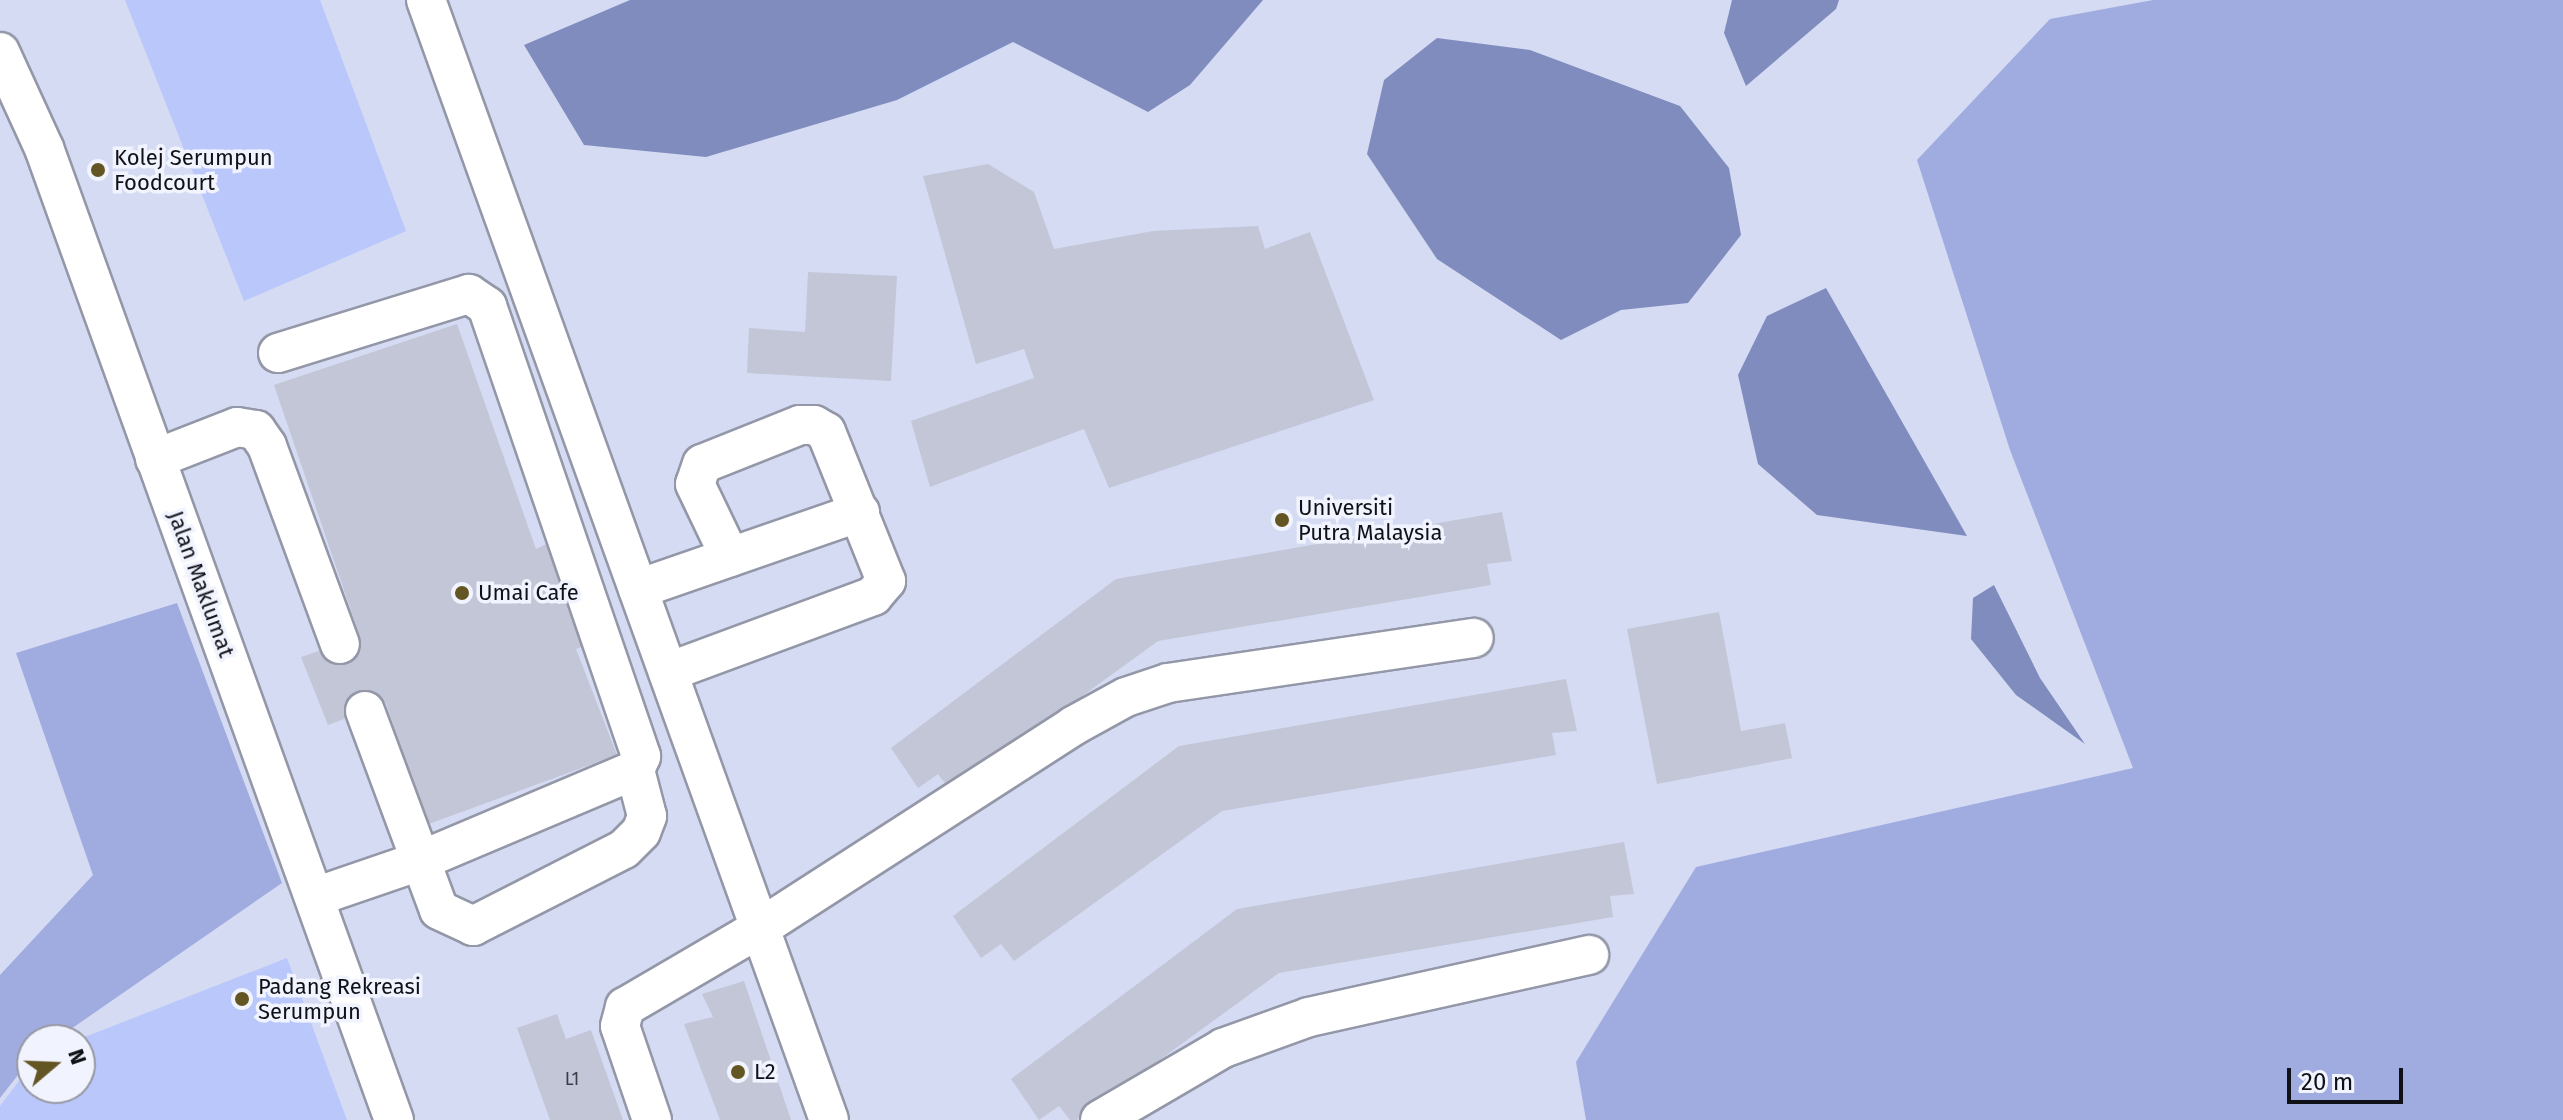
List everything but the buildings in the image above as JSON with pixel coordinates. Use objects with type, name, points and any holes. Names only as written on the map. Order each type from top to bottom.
[{"type":"street","points":[[426,0],[829,1120]]},
{"type":"street","name":"Jalan Maklumat","points":[[0,52],[44,148],[394,1120]]},
{"type":"street","points":[[487,306],[529,288]]},
{"type":"street","points":[[278,353],[469,294],[487,306],[639,738],[641,756],[635,770],[647,816],[641,832],[624,849],[492,920],[473,926],[439,910],[417,862],[365,711]]},
{"type":"street","points":[[668,672],[884,590],[886,570],[826,432],[800,425],[712,456],[696,474],[695,484],[730,557]]},
{"type":"street","points":[[155,459],[237,427],[256,430],[267,446],[340,644]]},
{"type":"street","points":[[638,589],[860,512]]},
{"type":"street","points":[[652,1120],[620,1026],[625,1007],[760,928],[1126,697],[1168,683],[1474,638]]},
{"type":"street","points":[[315,897],[417,862],[635,770]]},
{"type":"street","points":[[1100,1120],[1223,1048],[1309,1017],[1589,955]]},
{"type":"shaded area","name":"Universiti Putra Malaysia","points":[[0,0],[2563,0],[2563,1120],[0,1120]]},
{"type":"shaded area","points":[[125,0],[320,0],[406,231],[244,301]]},
{"type":"shaded area","points":[[630,0],[1263,0],[1190,85],[1148,112],[1013,42],[897,100],[706,157],[584,145],[524,45]]},
{"type":"shaded area","points":[[1732,0],[1839,0],[1836,9],[1746,86],[1724,33]]},
{"type":"shaded area","points":[[2153,0],[2563,0],[2563,1120],[1586,1120],[1576,1062],[1696,867],[2133,768],[2010,450],[1917,160],[2050,19]]},
{"type":"shaded area","points":[[1437,38],[1530,50],[1680,106],[1729,168],[1741,235],[1688,303],[1621,310],[1561,340],[1437,259],[1367,154],[1384,80]]},
{"type":"shaded area","points":[[1826,288],[1967,536],[1817,515],[1758,464],[1738,375],[1767,316]]},
{"type":"shaded area","points":[[1994,585],[2040,678],[2085,744],[2016,695],[1971,639],[1973,598]]},
{"type":"shaded area","points":[[177,603],[282,883],[78,1024],[16,1024],[16,1078],[0,1098],[0,975],[93,875],[16,653]]},
{"type":"shaded area","name":"Padang Rekreasi Serumpun","points":[[287,958],[347,1120],[0,1120],[0,1106],[16,1085],[16,1104],[96,1104],[96,1033]]},
{"type":"tunnel","points":[[340,644],[365,711]]},
{"type":"place","name":"Kolej Serumpun Foodcourt","points":[[98,170]]},
{"type":"place","name":"Universiti Putra Malaysia","points":[[1282,520]]},
{"type":"place","name":"Umai Cafe","points":[[462,593]]},
{"type":"place","name":"Padang Rekreasi Serumpun","points":[[242,999]]},
{"type":"place","name":"L2","points":[[738,1072]]}]
